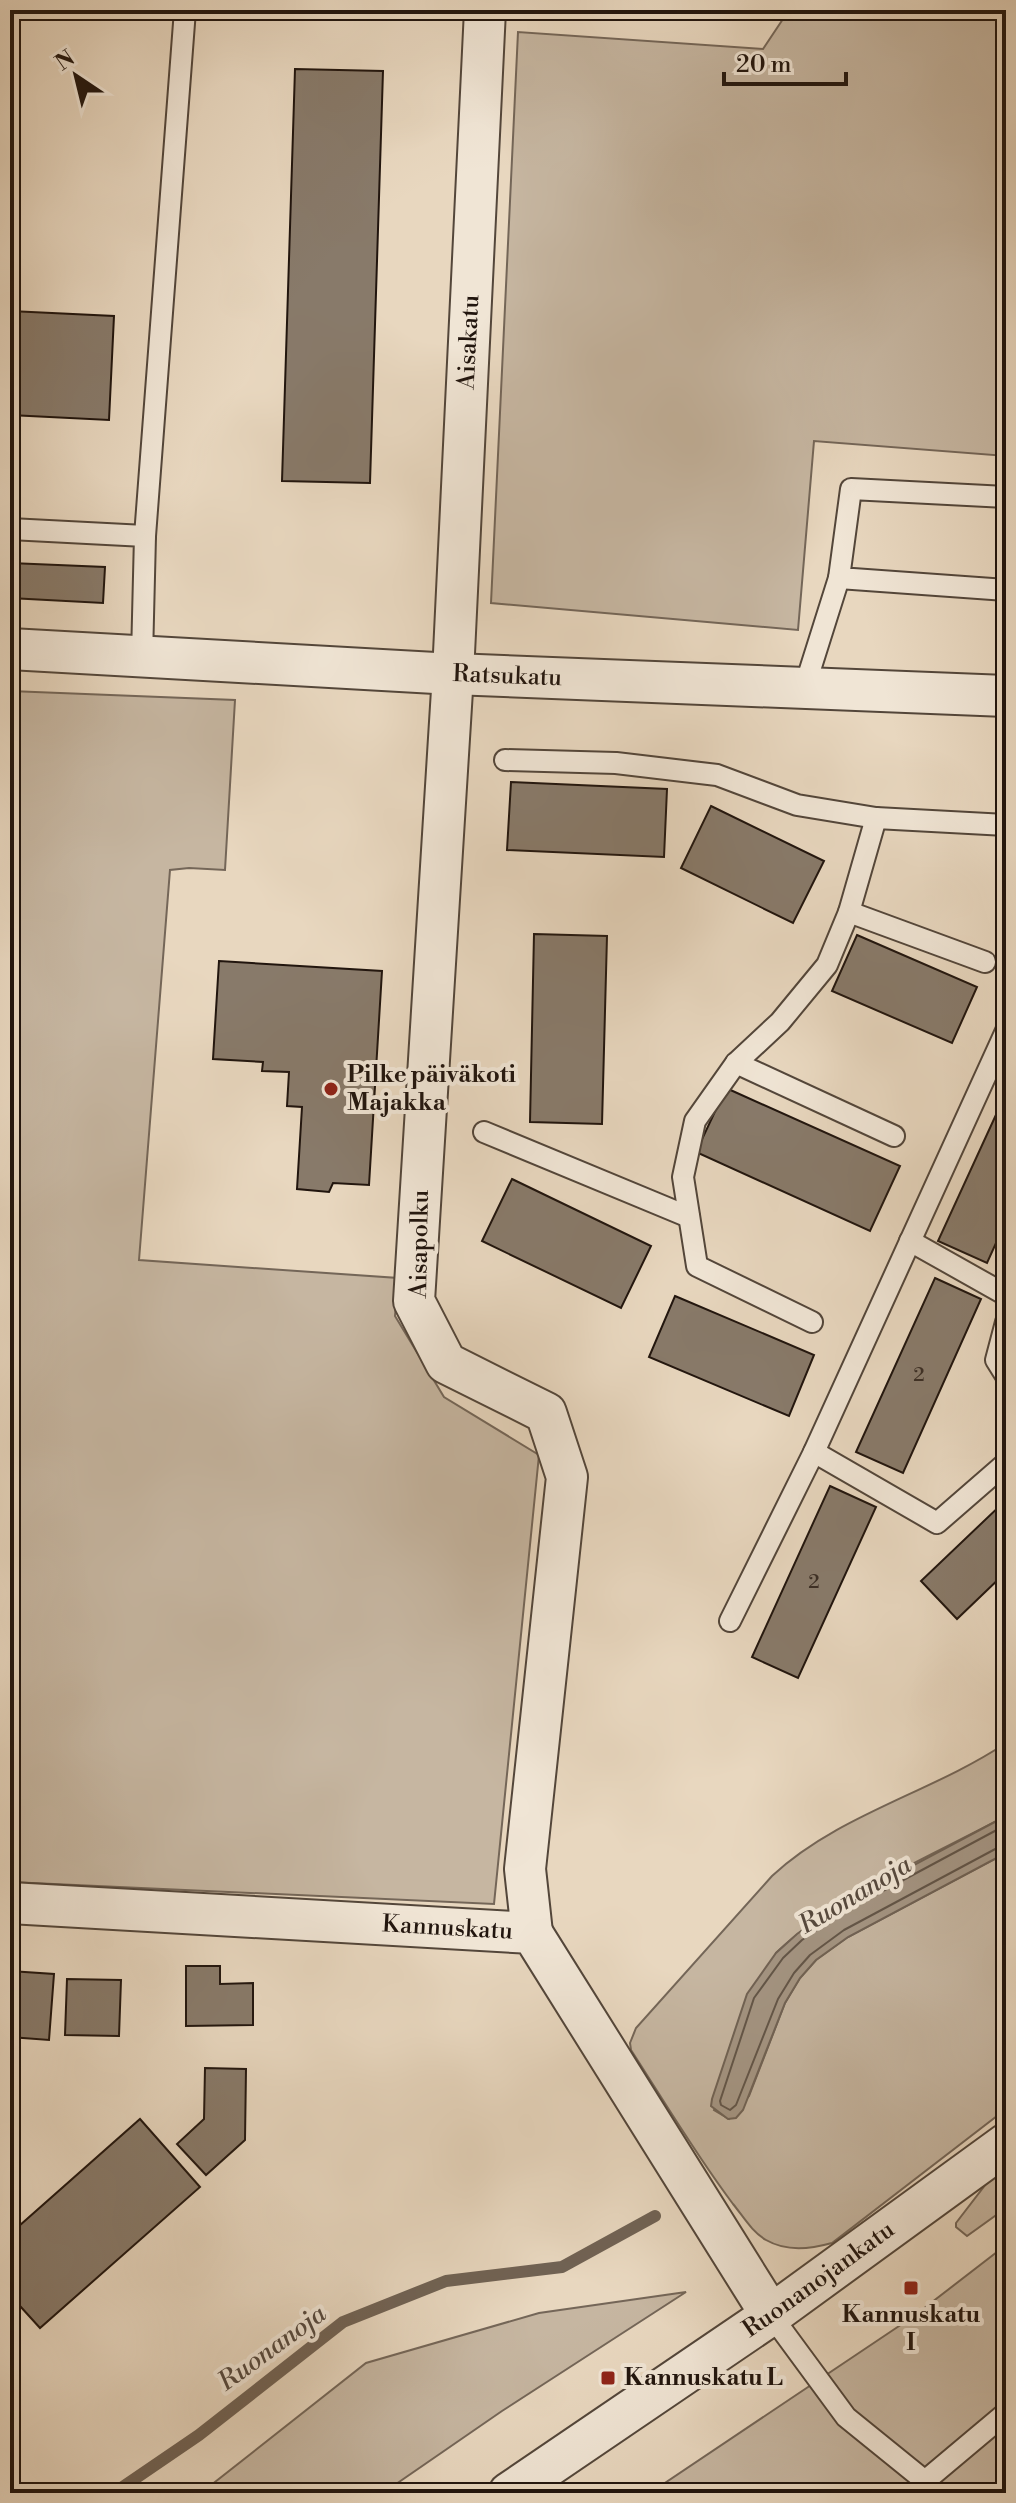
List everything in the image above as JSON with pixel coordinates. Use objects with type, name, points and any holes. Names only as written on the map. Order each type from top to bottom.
[{"type":"street","name":"Aisakatu","points":[[453,674],[485,10]]},
{"type":"street","name":"Ratsukatu","points":[[10,649],[453,674],[1006,696]]},
{"type":"street","name":"Aisapolku","points":[[453,674],[414,1301],[446,1363],[546,1413],[567,1477],[525,1869],[532,1933]]},
{"type":"street","name":"Kannuskatu","points":[[10,1903],[532,1933],[771,2315]]},
{"type":"street","name":"Ruonanojankatu","points":[[509,2493],[771,2315],[1006,2144]]},
{"type":"lane","points":[[142,657],[145,536],[185,10]]},
{"type":"lane","points":[[804,689],[839,578],[851,489],[1006,497]]},
{"type":"lane","points":[[10,529],[145,536]]},
{"type":"lane","points":[[839,578],[1006,590]]},
{"type":"lane","points":[[505,760],[616,763],[717,775],[797,805],[876,818],[1006,825]]},
{"type":"lane","points":[[812,1322],[697,1266],[683,1177],[695,1121],[736,1063],[780,1022],[827,965],[849,912],[876,818]]},
{"type":"lane","points":[[849,912],[985,962]]},
{"type":"lane","points":[[730,1621],[814,1452],[1006,1031]]},
{"type":"lane","points":[[736,1063],[894,1136]]},
{"type":"lane","points":[[484,1132],[689,1217]]},
{"type":"lane","points":[[910,1241],[1006,1295]]},
{"type":"lane","points":[[1006,1322],[996,1360],[1006,1376]]},
{"type":"lane","points":[[814,1452],[937,1523],[1006,1463]]},
{"type":"lane","points":[[771,2315],[846,2417],[925,2481],[1006,2413]]},
{"type":"shaded area","points":[[789,10],[1006,10],[1006,456],[814,441],[798,630],[491,603],[518,32],[763,49]]},
{"type":"shaded area","points":[[10,691],[235,700],[225,870],[170,870],[139,1260],[398,1278],[395,1316],[444,1397],[539,1455],[494,1904],[10,1882]]},
{"type":"shaded area","points":[[1006,1743],[1006,1816],[856,1895],[800,1932],[776,1953],[714,2110],[729,2119],[749,2096],[785,2003],[800,1978],[816,1960],[848,1937],[1006,1853],[1006,2109],[832,2243],[799,2248],[774,2244],[748,2224],[680,2128],[631,2050],[630,2043],[636,2028],[772,1876],[798,1855],[826,1836],[977,1761]]},
{"type":"shaded area","points":[[1006,2168],[1006,2208],[967,2236],[956,2227],[956,2223],[986,2184]]},
{"type":"shaded area","points":[[1006,2245],[1006,2493],[650,2493],[914,2316]]},
{"type":"shaded area","points":[[686,2292],[502,2411],[383,2493],[201,2493],[366,2363],[539,2313]]},
{"type":"water","points":[[1006,1816],[1006,1853],[848,1937],[816,1960],[800,1978],[785,2003],[743,2110],[736,2118],[728,2119],[711,2106],[747,1994],[776,1953],[833,1908]]},
{"type":"building","points":[[612,10],[698,10],[698,15]]},
{"type":"building","points":[[295,69],[383,71],[370,483],[282,481]]},
{"type":"building","points":[[10,311],[114,316],[109,420],[10,415]]},
{"type":"building","points":[[10,563],[105,567],[103,603],[10,598]]},
{"type":"building","points":[[511,782],[667,789],[664,857],[507,850]]},
{"type":"building","points":[[711,806],[824,861],[793,923],[681,868]]},
{"type":"building","points":[[534,934],[607,936],[602,1124],[530,1122]]},
{"type":"building","points":[[857,935],[977,987],[952,1043],[832,991]]},
{"type":"building","name":"Pilke päiväkoti Majakka","points":[[219,961],[382,971],[369,1185],[333,1183],[329,1192],[297,1189],[302,1107],[287,1106],[289,1072],[262,1071],[263,1062],[213,1059]]},
{"type":"building","points":[[726,1088],[900,1166],[870,1231],[696,1152]]},
{"type":"building","points":[[1006,1093],[1006,1221],[987,1263],[938,1241]]},
{"type":"building","points":[[512,1179],[651,1246],[621,1308],[482,1241]]},
{"type":"building","points":[[935,1278],[981,1299],[903,1473],[856,1452]]},
{"type":"building","points":[[675,1296],[814,1355],[789,1416],[649,1357]]},
{"type":"building","points":[[830,1486],[876,1507],[798,1678],[752,1657]]},
{"type":"building","points":[[1006,1500],[1006,1572],[957,1619],[921,1581]]},
{"type":"building","points":[[186,1966],[220,1966],[220,1984],[253,1983],[253,2025],[186,2026]]},
{"type":"building","points":[[10,1971],[54,1974],[49,2040],[10,2037]]},
{"type":"building","points":[[67,1979],[121,1980],[119,2036],[65,2035]]},
{"type":"building","points":[[205,2068],[246,2069],[245,2140],[206,2175],[177,2144],[204,2119]]},
{"type":"building","points":[[140,2119],[200,2187],[40,2328],[10,2295],[10,2234]]},
{"type":"waterway","name":"Ruonanoja","points":[[114,2493],[199,2435],[343,2322],[446,2281],[562,2267],[655,2216]]},
{"type":"place","name":"Pilke päiväkoti Majakka","points":[[331,1089]]},
{"type":"place","name":"Kannuskatu I","points":[[911,2288]]},
{"type":"place","name":"Kannuskatu L","points":[[608,2378]]}]
